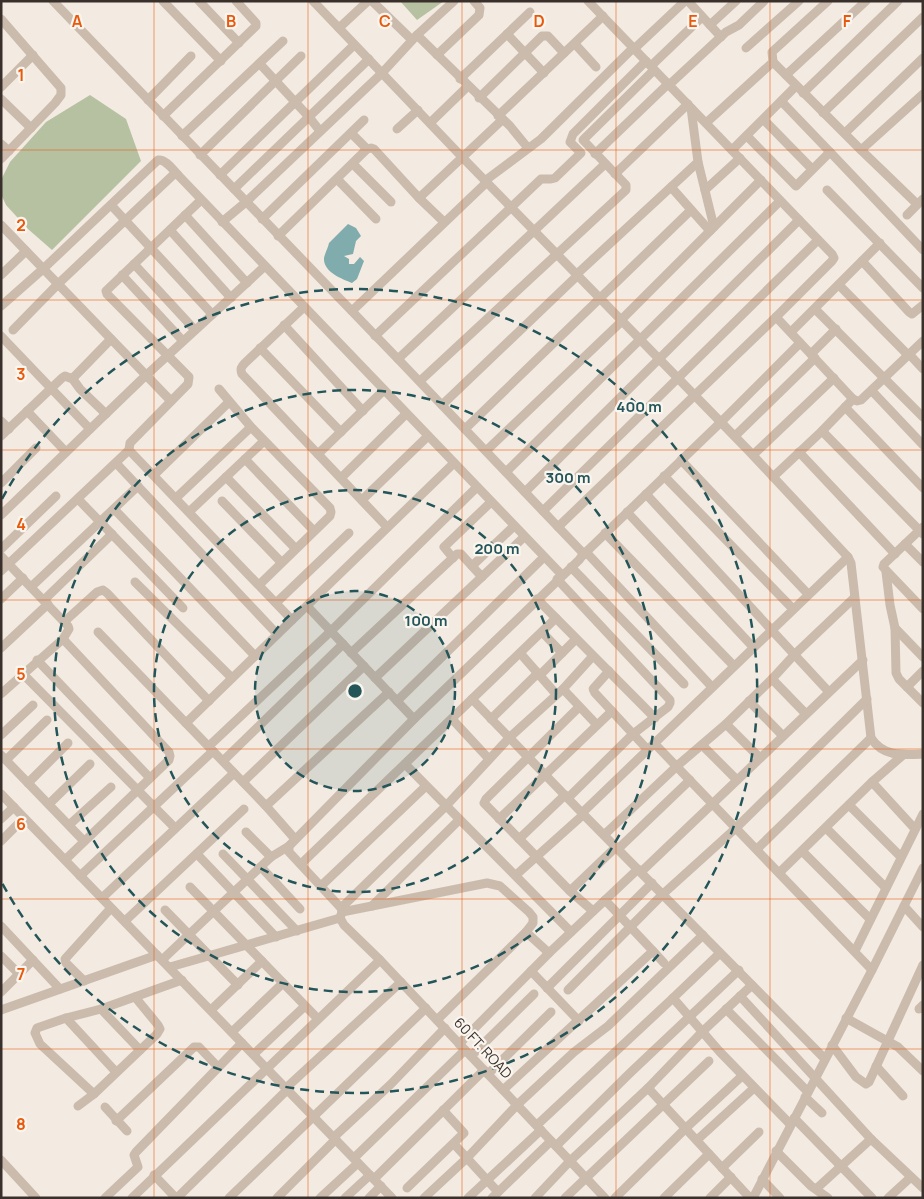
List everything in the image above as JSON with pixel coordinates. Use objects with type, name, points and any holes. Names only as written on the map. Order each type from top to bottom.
[{"type":"street","points":[[52,1],[712,686]]},
{"type":"street","points":[[163,1],[221,61]]},
{"type":"street","points":[[200,1],[239,43]]},
{"type":"street","points":[[163,116],[257,24],[236,1]]},
{"type":"street","points":[[313,1],[462,157],[679,378],[848,557],[851,563],[871,738],[885,752],[903,755],[923,754]]},
{"type":"street","points":[[339,28],[368,1]]},
{"type":"street","points":[[372,1],[414,38],[437,55],[517,134],[528,148]]},
{"type":"street","points":[[222,222],[246,202],[382,73],[414,38],[454,1]]},
{"type":"street","points":[[437,55],[479,15],[480,8],[474,1]]},
{"type":"street","points":[[558,527],[695,396],[834,258],[588,1]]},
{"type":"street","points":[[352,311],[487,181],[541,139],[634,48],[686,1],[721,37]]},
{"type":"street","points":[[722,1],[728,9]]},
{"type":"street","points":[[710,25],[736,1]]},
{"type":"street","points":[[595,154],[726,32],[739,25],[764,1]]},
{"type":"street","points":[[746,48],[799,1]]},
{"type":"street","points":[[828,1],[772,52],[772,62],[861,150],[921,200],[907,214]]},
{"type":"street","points":[[786,75],[866,1]]},
{"type":"street","points":[[732,150],[782,102],[898,1]]},
{"type":"street","points":[[460,79],[530,12]]},
{"type":"street","points":[[419,198],[603,16]]},
{"type":"street","points":[[823,113],[923,16]]},
{"type":"street","points":[[580,153],[570,142],[573,134],[702,17]]},
{"type":"street","points":[[1,19],[61,88],[61,95],[1,159]]},
{"type":"street","points":[[507,34],[544,73]]},
{"type":"street","points":[[480,98],[542,36],[548,36],[564,53]]},
{"type":"street","points":[[182,136],[283,41]]},
{"type":"street","points":[[575,44],[596,67]]},
{"type":"street","points":[[220,175],[354,45]]},
{"type":"street","points":[[1,87],[33,55]]},
{"type":"street","points":[[148,100],[191,56]]},
{"type":"street","points":[[200,155],[301,56]]},
{"type":"street","points":[[845,133],[923,58]]},
{"type":"street","points":[[234,189],[369,59]]},
{"type":"street","points":[[706,123],[772,62]]},
{"type":"street","points":[[260,64],[320,131]]},
{"type":"street","points":[[420,382],[626,190],[626,185],[584,142],[584,138],[650,65]]},
{"type":"street","points":[[430,123],[468,86]]},
{"type":"street","points":[[861,150],[923,94]]},
{"type":"street","points":[[1,99],[31,128]]},
{"type":"street","points":[[782,102],[923,250]]},
{"type":"street","points":[[689,106],[712,229]]},
{"type":"street","points":[[615,174],[689,106]]},
{"type":"street","points":[[397,130],[418,110]]},
{"type":"street","points":[[262,219],[364,120]]},
{"type":"street","points":[[764,120],[812,169]]},
{"type":"street","points":[[351,133],[367,150]]},
{"type":"street","points":[[748,136],[796,186],[830,152]]},
{"type":"street","points":[[1,144],[9,151]]},
{"type":"street","points":[[375,336],[541,179],[551,180],[555,178],[588,146]]},
{"type":"street","points":[[278,236],[371,148],[444,222]]},
{"type":"street","points":[[705,190],[740,158]]},
{"type":"street","points":[[1,306],[43,269],[158,160],[165,162],[544,557],[670,700],[668,707],[633,734],[519,839]]},
{"type":"street","points":[[442,405],[698,162]]},
{"type":"street","points":[[353,164],[391,202]]},
{"type":"street","points":[[398,359],[605,164]]},
{"type":"street","points":[[13,330],[58,284],[172,176],[175,174],[178,176]]},
{"type":"street","points":[[337,179],[376,219]]},
{"type":"street","points":[[486,451],[622,320],[761,180]]},
{"type":"street","points":[[671,187],[691,210],[712,229]]},
{"type":"street","points":[[827,190],[923,288]]},
{"type":"street","points":[[1,571],[129,450],[130,442],[188,384],[189,377],[106,291],[108,287],[201,200]]},
{"type":"street","points":[[506,472],[780,201]]},
{"type":"street","points":[[111,204],[212,314]]},
{"type":"street","points":[[465,429],[691,210]]},
{"type":"street","points":[[185,216],[247,283]]},
{"type":"street","points":[[525,492],[799,220]]},
{"type":"street","points":[[1,225],[170,401]]},
{"type":"street","points":[[170,230],[231,298]]},
{"type":"street","points":[[543,511],[818,240]]},
{"type":"street","points":[[791,332],[880,243]]},
{"type":"street","points":[[1,275],[26,251]]},
{"type":"street","points":[[862,262],[909,312],[912,314],[923,305]]},
{"type":"street","points":[[134,264],[195,330]]},
{"type":"street","points":[[1,515],[167,355],[265,266]]},
{"type":"street","points":[[122,275],[183,341]]},
{"type":"street","points":[[839,285],[923,369]]},
{"type":"street","points":[[304,307],[241,367],[242,374],[388,527]]},
{"type":"street","points":[[815,308],[923,417]]},
{"type":"street","points":[[776,317],[857,401],[862,400],[872,391],[923,341]]},
{"type":"street","points":[[284,325],[363,411]]},
{"type":"street","points":[[734,436],[813,356],[836,329]]},
{"type":"street","points":[[1,336],[90,429]]},
{"type":"street","points":[[72,378],[112,339]]},
{"type":"street","points":[[1,1010],[160,957],[189,934],[271,857],[289,846],[414,719],[800,343]]},
{"type":"street","points":[[260,348],[341,432]]},
{"type":"street","points":[[1,436],[65,376],[72,378],[80,389],[106,414]]},
{"type":"street","points":[[753,455],[834,378]]},
{"type":"street","points":[[219,389],[264,441],[330,508],[331,512],[330,516],[259,585]]},
{"type":"street","points":[[318,454],[384,390]]},
{"type":"street","points":[[872,391],[923,444]]},
{"type":"street","points":[[773,477],[853,399]]},
{"type":"street","points":[[154,475],[229,402]]},
{"type":"street","points":[[845,407],[923,488]]},
{"type":"street","points":[[27,411],[66,452]]},
{"type":"street","points":[[340,478],[406,414]]},
{"type":"street","points":[[1,421],[9,429]]},
{"type":"street","points":[[176,498],[251,427]]},
{"type":"street","points":[[822,431],[922,531],[905,544],[883,567],[923,609]]},
{"type":"street","points":[[362,500],[428,436]]},
{"type":"street","points":[[190,512],[264,441]]},
{"type":"street","points":[[1,483],[36,448]]},
{"type":"street","points":[[129,450],[292,620]]},
{"type":"street","points":[[799,452],[895,554]]},
{"type":"street","points":[[245,459],[314,530]]},
{"type":"street","points":[[681,460],[808,594]]},
{"type":"street","points":[[116,462],[277,634]]},
{"type":"street","points":[[186,723],[454,463]]},
{"type":"street","points":[[664,476],[793,610]]},
{"type":"street","points":[[226,477],[295,548]]},
{"type":"street","points":[[31,587],[138,486]]},
{"type":"street","points":[[80,876],[477,487]]},
{"type":"street","points":[[646,494],[829,692]]},
{"type":"street","points":[[1,549],[56,496]]},
{"type":"street","points":[[78,499],[183,608]]},
{"type":"street","points":[[222,501],[281,562]]},
{"type":"street","points":[[453,558],[444,547],[491,502]]},
{"type":"street","points":[[114,509],[255,656]]},
{"type":"street","points":[[627,512],[754,647]]},
{"type":"street","points":[[472,566],[514,526]]},
{"type":"street","points":[[276,603],[349,533]]},
{"type":"street","points":[[605,533],[734,666]]},
{"type":"street","points":[[1,648],[112,534]]},
{"type":"street","points":[[375,678],[524,536]]},
{"type":"street","points":[[905,544],[923,562]]},
{"type":"street","points":[[351,653],[459,553],[482,576]]},
{"type":"street","points":[[1,556],[46,602],[69,629],[62,639],[1,694]]},
{"type":"street","points":[[397,701],[544,557]]},
{"type":"street","points":[[516,875],[537,858],[654,742],[848,557]]},
{"type":"street","points":[[571,567],[684,684]]},
{"type":"street","points":[[886,572],[895,628],[896,673],[899,679],[923,703]]},
{"type":"street","points":[[1,599],[23,578]]},
{"type":"street","points":[[135,582],[232,678]]},
{"type":"street","points":[[64,622],[97,592],[103,590],[209,701]]},
{"type":"street","points":[[604,835],[677,766],[726,724],[854,598]]},
{"type":"street","points":[[537,599],[655,718]]},
{"type":"street","points":[[306,606],[414,719]]},
{"type":"street","points":[[301,864],[556,618]]},
{"type":"street","points":[[895,628],[923,657]]},
{"type":"street","points":[[98,632],[266,806],[295,839]]},
{"type":"street","points":[[542,632],[562,654]]},
{"type":"street","points":[[62,639],[169,752],[170,756],[169,760],[65,860]]},
{"type":"street","points":[[491,719],[576,639]]},
{"type":"street","points":[[223,761],[343,644]]},
{"type":"street","points":[[520,653],[539,674],[579,707],[597,725]]},
{"type":"street","points":[[341,913],[446,806],[489,759],[560,692],[593,656]]},
{"type":"street","points":[[37,660],[150,778]]},
{"type":"street","points":[[320,1198],[465,1050],[531,971],[549,953],[713,803],[863,660]]},
{"type":"street","points":[[243,782],[364,666]]},
{"type":"street","points":[[609,671],[593,689],[594,693],[647,749]]},
{"type":"street","points":[[907,687],[923,671]]},
{"type":"street","points":[[23,674],[175,828]]},
{"type":"street","points":[[772,679],[806,714]]},
{"type":"street","points":[[266,806],[389,692]]},
{"type":"street","points":[[472,699],[825,1059]]},
{"type":"street","points":[[568,990],[663,894],[736,828],[867,699]]},
{"type":"street","points":[[749,701],[783,736]]},
{"type":"street","points":[[1,735],[33,705]]},
{"type":"street","points":[[579,707],[484,802],[537,858],[593,911]]},
{"type":"street","points":[[499,819],[612,711]]},
{"type":"street","points":[[452,719],[489,759]]},
{"type":"street","points":[[47,720],[4,758],[84,840]]},
{"type":"street","points":[[726,724],[760,758]]},
{"type":"street","points":[[757,849],[871,738]]},
{"type":"street","points":[[654,742],[872,970]]},
{"type":"street","points":[[28,783],[68,743]]},
{"type":"street","points":[[702,745],[737,780]]},
{"type":"street","points":[[780,872],[872,782],[903,755]]},
{"type":"street","points":[[49,804],[90,764]]},
{"type":"street","points":[[405,764],[571,932]]},
{"type":"street","points":[[102,898],[234,773]]},
{"type":"street","points":[[570,891],[690,780]]},
{"type":"street","points":[[872,782],[915,829]]},
{"type":"street","points":[[321,886],[426,786]]},
{"type":"street","points":[[69,825],[111,787]]},
{"type":"street","points":[[1,794],[392,1198]]},
{"type":"street","points":[[849,805],[901,857]]},
{"type":"street","points":[[1,819],[14,807]]},
{"type":"street","points":[[125,921],[244,809]]},
{"type":"street","points":[[855,951],[923,814]]},
{"type":"street","points":[[1,840],[24,818]]},
{"type":"street","points":[[371,906],[459,820]]},
{"type":"street","points":[[826,828],[886,888]]},
{"type":"street","points":[[246,832],[271,857]]},
{"type":"street","name":"60 FT. ROAD","points":[[289,846],[289,852],[321,886],[341,913],[344,925],[426,1008],[605,1198]]},
{"type":"street","points":[[802,851],[870,920]]},
{"type":"street","points":[[197,854],[276,937]]},
{"type":"street","points":[[223,854],[297,931]]},
{"type":"street","points":[[261,866],[300,908]]},
{"type":"street","points":[[648,1088],[752,1198],[872,970],[923,868]]},
{"type":"street","points":[[170,967],[297,931],[341,913],[487,883],[500,886],[529,912],[533,918],[532,923],[526,932],[437,1020]]},
{"type":"street","points":[[547,988],[652,883]]},
{"type":"street","points":[[190,887],[318,1019]]},
{"type":"street","points":[[605,900],[664,963]]},
{"type":"street","points":[[904,906],[923,927]]},
{"type":"street","points":[[84,981],[66,963],[65,959],[111,908]]},
{"type":"street","points":[[165,910],[238,984]]},
{"type":"street","points":[[1,926],[60,989]]},
{"type":"street","points":[[526,932],[549,953]]},
{"type":"street","points":[[424,1198],[517,1105],[574,1052],[608,1026],[703,935]]},
{"type":"street","points":[[503,1090],[653,951]]},
{"type":"street","points":[[468,1198],[720,953]]},
{"type":"street","points":[[1,956],[19,974]]},
{"type":"street","points":[[1,992],[32,960]]},
{"type":"street","points":[[132,1198],[266,1067],[380,960]]},
{"type":"street","points":[[211,1010],[262,961]]},
{"type":"street","points":[[832,1045],[861,1082],[866,1084],[923,965]]},
{"type":"street","points":[[454,1144],[486,1181],[495,1195],[554,1143],[739,970]]},
{"type":"street","points":[[531,971],[579,1021]]},
{"type":"street","points":[[94,1094],[36,1038],[35,1033],[38,1028],[101,1009],[182,980]]},
{"type":"street","points":[[154,1175],[176,1198],[287,1089],[401,982]]},
{"type":"street","points":[[232,1032],[283,983]]},
{"type":"street","points":[[535,1198],[570,1161],[648,1088],[702,1032],[752,985]]},
{"type":"street","points":[[465,1050],[534,994]]},
{"type":"street","points":[[740,996],[871,1138],[923,1188]]},
{"type":"street","points":[[78,1106],[94,1094],[160,1030],[135,997]]},
{"type":"street","points":[[674,998],[742,1076],[841,1166],[872,1198]]},
{"type":"street","points":[[254,1054],[305,1006]]},
{"type":"street","points":[[229,1198],[426,1008]]},
{"type":"street","points":[[101,1009],[140,1050]]},
{"type":"street","points":[[726,1009],[822,1113]]},
{"type":"street","points":[[345,1198],[372,1177],[442,1110],[551,1012]]},
{"type":"street","points":[[66,1018],[116,1072]]},
{"type":"street","points":[[846,1018],[888,1040],[923,1070]]},
{"type":"street","points":[[277,1198],[444,1028]]},
{"type":"street","points":[[105,1198],[138,1167],[134,1158],[136,1152],[242,1042]]},
{"type":"street","points":[[116,1121],[194,1046],[199,1047],[218,1067]]},
{"type":"street","points":[[565,1198],[709,1061]]},
{"type":"street","points":[[876,1066],[903,1096]]},
{"type":"street","points":[[615,1198],[742,1076]]},
{"type":"street","points":[[697,1140],[754,1088]]},
{"type":"street","points":[[105,1107],[127,1131]]},
{"type":"street","points":[[407,1188],[464,1133],[442,1110]]},
{"type":"street","points":[[722,1168],[759,1132]]},
{"type":"street","points":[[816,1189],[871,1138]]},
{"type":"street","points":[[776,1151],[811,1186],[828,1198]]},
{"type":"street","points":[[664,1198],[709,1154]]},
{"type":"street","points":[[1,1160],[36,1198]]},
{"type":"street","points":[[710,1198],[731,1177]]},
{"type":"street","points":[[888,1198],[911,1177]]},
{"type":"street","points":[[762,1179],[780,1198]]},
{"type":"street","points":[[369,1198],[381,1186]]},
{"type":"green space","points":[[400,1],[444,1],[417,20]]},
{"type":"green space","points":[[90,95],[126,119],[141,161],[52,250],[28,229],[6,205],[1,194],[1,180],[10,162],[46,122]]},
{"type":"water","points":[[348,224],[356,228],[361,236],[356,241],[353,254],[344,256],[349,259],[349,264],[354,264],[360,257],[364,261],[357,279],[352,283],[330,271],[324,258],[329,243]]}]
